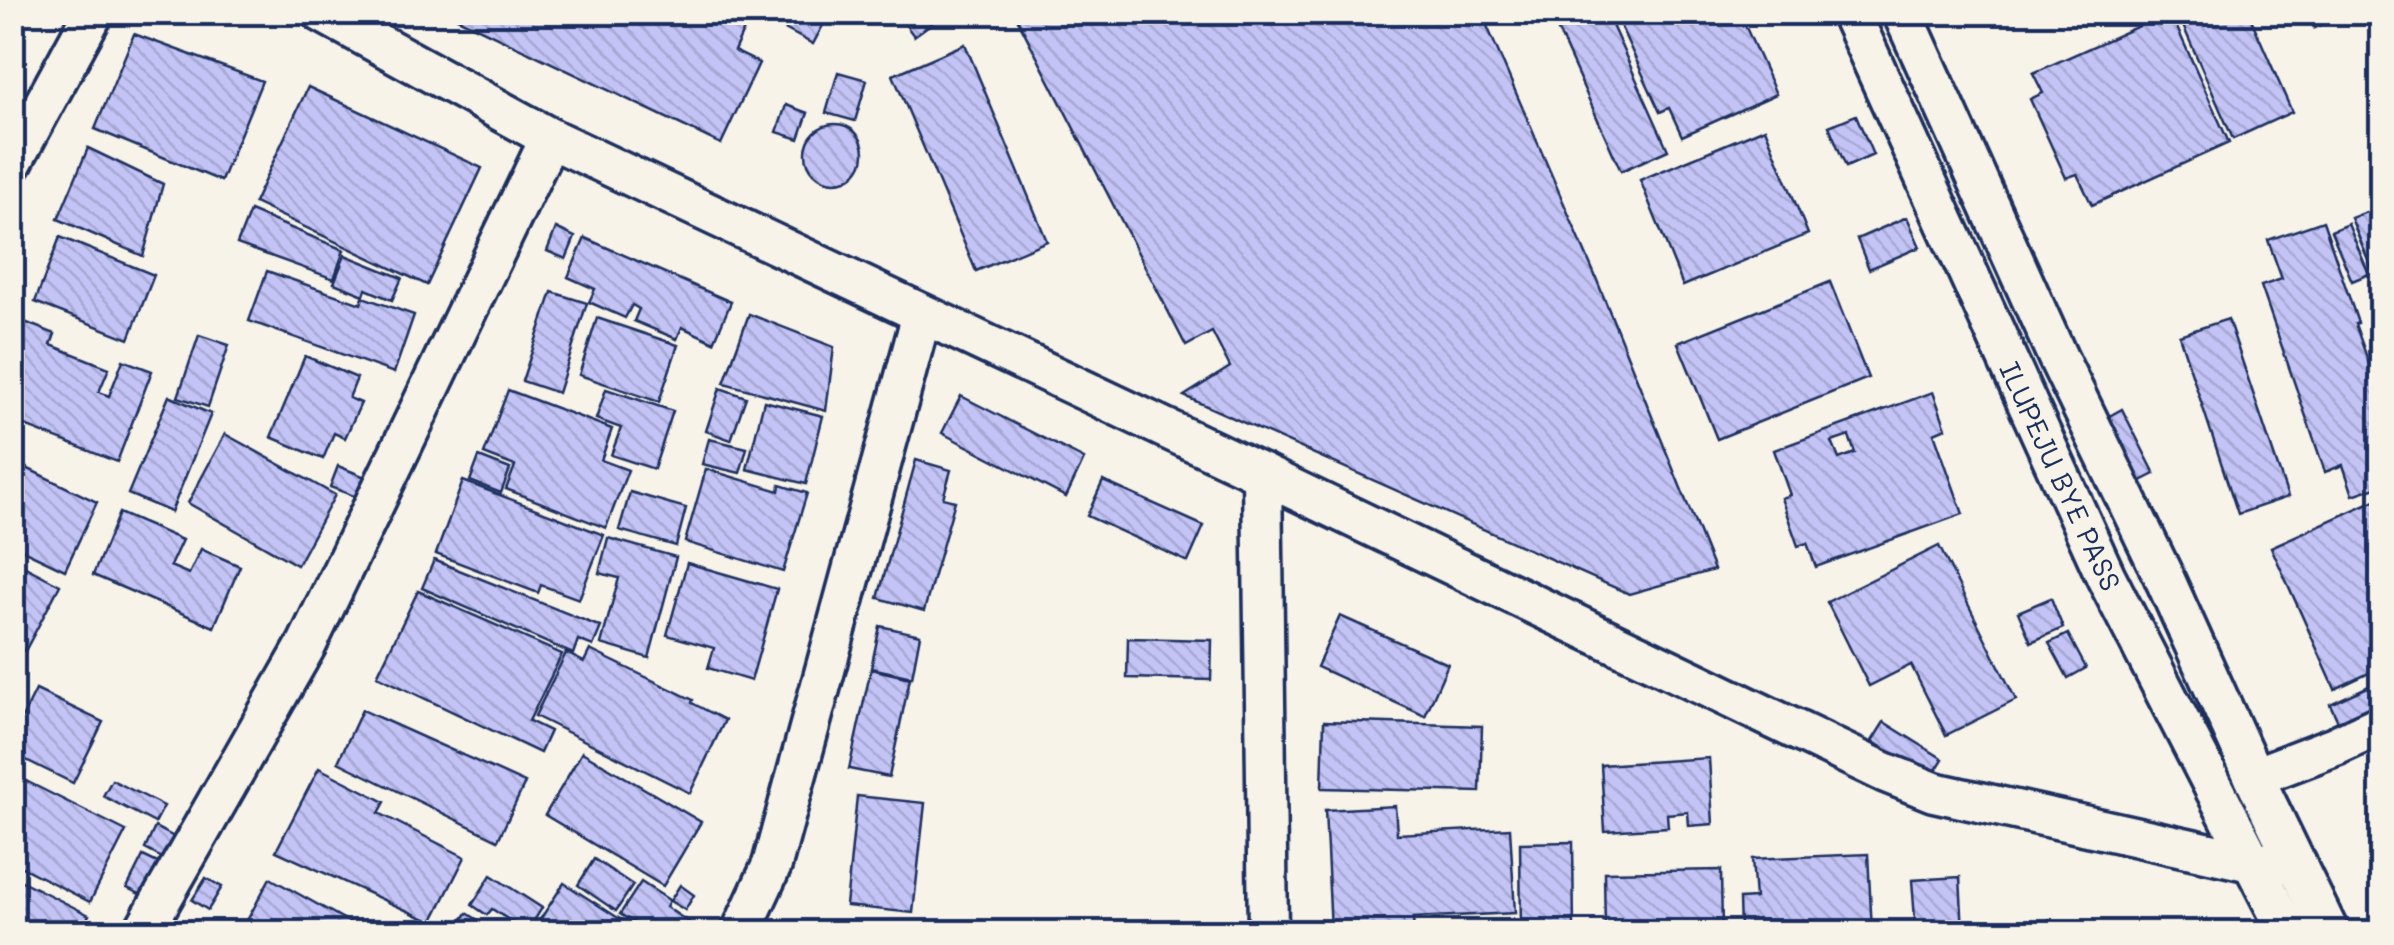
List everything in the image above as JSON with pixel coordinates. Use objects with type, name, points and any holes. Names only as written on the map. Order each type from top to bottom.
[{"type":"street","points":[[12,163],[94,12]]},
{"type":"street","points":[[321,12],[550,138],[1884,772],[1934,792],[2251,862],[2297,864]]},
{"type":"street","name":"ILUPEJU BYE PASS","points":[[1850,12],[2106,577],[2288,932]]},
{"type":"street","name":"ILUPEJU BYE PASS","points":[[1902,12],[2058,358],[2329,932]]},
{"type":"street","points":[[142,932],[308,644],[550,138]]},
{"type":"street","points":[[741,932],[777,848],[922,314]]},
{"type":"street","points":[[1262,474],[1268,932]]},
{"type":"street","points":[[2254,776],[2382,724]]},
{"type":"building","points":[[445,12],[724,12],[747,23],[734,51],[759,63],[721,144]]},
{"type":"building","points":[[792,12],[830,12],[813,44],[783,28]]},
{"type":"building","points":[[919,12],[932,23],[914,36],[905,24]]},
{"type":"building","points":[[1030,12],[1481,12],[1594,273],[1714,570],[1629,594],[1184,396],[1230,367],[1212,332],[1186,346],[1017,18]]},
{"type":"building","points":[[1580,12],[1606,12],[1668,150],[1621,171],[1555,24]]},
{"type":"building","points":[[1614,12],[1739,12],[1776,94],[1682,136],[1669,108],[1660,112]]},
{"type":"building","points":[[2170,12],[2229,143],[2092,205],[2077,174],[2066,178],[2030,99],[2043,93],[2033,73]]},
{"type":"building","points":[[2177,12],[2248,12],[2292,112],[2233,139]]},
{"type":"building","points":[[2307,12],[2348,12],[2314,28]]},
{"type":"building","points":[[134,34],[262,81],[221,181],[95,129]]},
{"type":"building","points":[[965,44],[1047,241],[976,271],[893,75]]},
{"type":"building","points":[[838,72],[867,80],[855,121],[826,113]]},
{"type":"building","points":[[308,87],[482,168],[427,285],[254,203]]},
{"type":"building","points":[[786,105],[808,113],[799,139],[777,132]]},
{"type":"building","points":[[1856,115],[1873,155],[1846,167],[1829,126]]},
{"type":"building","points":[[835,124],[855,133],[864,153],[855,173],[835,182],[815,173],[806,153],[815,133]]},
{"type":"building","points":[[1765,128],[1808,234],[1683,286],[1640,180]]},
{"type":"building","points":[[88,148],[163,184],[143,256],[58,219]]},
{"type":"building","points":[[2382,206],[2382,294],[2351,218]]},
{"type":"building","points":[[250,211],[344,250],[334,279],[237,244]]},
{"type":"building","points":[[1907,217],[1920,247],[1869,269],[1857,239]]},
{"type":"building","points":[[2323,221],[2382,400],[2382,485],[2353,495],[2343,465],[2325,472],[2261,286],[2282,279],[2268,240]]},
{"type":"building","points":[[2348,224],[2369,274],[2352,281],[2331,231]]},
{"type":"building","points":[[556,228],[575,237],[566,259],[547,251]]},
{"type":"building","points":[[60,237],[154,275],[129,339],[35,302]]},
{"type":"building","points":[[585,238],[731,302],[714,342],[682,327],[677,339],[634,321],[639,309],[632,305],[625,318],[589,302],[595,289],[568,277]]},
{"type":"building","points":[[345,255],[402,278],[392,300],[366,289],[364,295],[334,283]]},
{"type":"building","points":[[267,271],[361,304],[363,297],[414,315],[394,373],[249,321]]},
{"type":"building","points":[[1830,282],[1868,378],[1717,439],[1678,343]]},
{"type":"building","points":[[552,292],[587,303],[558,393],[522,381]]},
{"type":"building","points":[[749,314],[834,347],[826,411],[724,383]]},
{"type":"building","points":[[12,317],[55,334],[51,345],[109,368],[99,392],[109,396],[123,360],[152,371],[117,462],[12,421]]},
{"type":"building","points":[[597,318],[678,345],[659,402],[579,375]]},
{"type":"building","points":[[2228,319],[2288,497],[2238,514],[2179,335]]},
{"type":"building","points":[[199,335],[229,345],[208,407],[178,397]]},
{"type":"building","points":[[305,356],[357,378],[349,398],[361,403],[345,438],[334,433],[323,459],[271,437]]},
{"type":"building","points":[[720,388],[746,397],[731,440],[706,431]]},
{"type":"building","points":[[606,389],[673,411],[654,469],[611,455],[621,428],[596,419]]},
{"type":"building","points":[[508,390],[612,429],[601,460],[628,470],[606,528],[506,489],[515,466],[484,454]]},
{"type":"building","points":[[1933,392],[1946,428],[1934,433],[1963,514],[1816,567],[1807,543],[1798,546],[1781,498],[1790,495],[1774,450]],"holes":[[[1849,436],[1855,453],[1839,459],[1832,442]]]},
{"type":"building","points":[[169,396],[211,414],[171,512],[128,494]]},
{"type":"building","points":[[961,396],[1084,459],[1066,497],[942,433]]},
{"type":"building","points":[[764,401],[823,416],[806,484],[747,469]]},
{"type":"building","points":[[2122,409],[2155,474],[2137,483],[2104,419]]},
{"type":"building","points":[[225,434],[335,495],[297,565],[188,503]]},
{"type":"building","points":[[709,439],[747,448],[740,473],[702,464]]},
{"type":"building","points":[[479,457],[510,469],[501,493],[470,481]]},
{"type":"building","points":[[916,460],[951,470],[943,498],[955,501],[924,611],[878,598]]},
{"type":"building","points":[[12,461],[97,502],[65,570],[12,545]]},
{"type":"building","points":[[338,466],[375,481],[367,501],[330,487]]},
{"type":"building","points":[[706,469],[779,491],[780,485],[807,493],[783,572],[685,542]]},
{"type":"building","points":[[463,481],[604,535],[579,599],[541,585],[538,593],[436,554]]},
{"type":"building","points":[[1103,481],[1204,526],[1188,562],[1087,516]]},
{"type":"building","points":[[630,492],[686,508],[676,546],[619,530]]},
{"type":"building","points":[[2382,497],[2382,667],[2335,689],[2271,547]]},
{"type":"building","points":[[119,513],[182,540],[170,566],[189,574],[201,549],[240,566],[214,627],[93,575]]},
{"type":"building","points":[[608,538],[676,557],[649,658],[601,644],[619,578],[599,573]]},
{"type":"building","points":[[1939,546],[2016,700],[1946,735],[1911,665],[1869,686],[1827,602]]},
{"type":"building","points":[[12,560],[60,585],[25,651],[12,644]]},
{"type":"building","points":[[434,560],[601,627],[593,646],[578,640],[573,654],[422,588]]},
{"type":"building","points":[[687,563],[777,589],[751,681],[708,668],[714,648],[667,635]]},
{"type":"building","points":[[418,591],[562,654],[529,721],[550,731],[540,753],[377,676]]},
{"type":"building","points":[[2051,598],[2063,628],[2031,642],[2018,612]]},
{"type":"building","points":[[1340,616],[1448,664],[1425,716],[1317,667]]},
{"type":"building","points":[[880,626],[920,635],[912,677],[871,668]]},
{"type":"building","points":[[2068,634],[2086,668],[2068,678],[2049,643]]},
{"type":"building","points":[[1128,638],[1212,640],[1211,680],[1127,678]]},
{"type":"building","points":[[590,650],[693,700],[692,703],[725,720],[690,793],[535,716],[566,653],[584,662]]},
{"type":"building","points":[[871,669],[910,678],[889,777],[849,769]]},
{"type":"building","points":[[2369,686],[2381,712],[2342,730],[2330,704]]},
{"type":"building","points":[[36,690],[103,722],[73,783],[12,753],[12,738]]},
{"type":"building","points":[[362,710],[525,783],[498,840],[338,762]]},
{"type":"building","points":[[1324,721],[1482,726],[1480,792],[1322,788]]},
{"type":"building","points":[[1884,722],[1943,759],[1931,778],[1872,741]]},
{"type":"building","points":[[582,752],[701,822],[663,886],[545,815]]},
{"type":"building","points":[[1709,758],[1713,824],[1689,826],[1688,812],[1667,814],[1668,827],[1605,831],[1601,765]]},
{"type":"building","points":[[319,768],[385,802],[379,813],[465,857],[432,922],[276,851]]},
{"type":"building","points":[[12,774],[126,831],[90,902],[12,862]]},
{"type":"building","points":[[112,780],[164,806],[155,823],[103,796]]},
{"type":"building","points":[[857,796],[925,803],[913,913],[846,906]]},
{"type":"building","points":[[1395,806],[1397,834],[1510,828],[1515,913],[1413,918],[1414,932],[1331,930],[1325,810]]},
{"type":"building","points":[[2382,826],[2382,851],[2372,831]]},
{"type":"building","points":[[155,827],[176,838],[166,860],[145,849]]},
{"type":"building","points":[[1573,842],[1574,932],[1521,932],[1520,843]]},
{"type":"building","points":[[1868,854],[1872,932],[1756,932],[1756,928],[1740,928],[1739,899],[1755,898],[1752,859]]},
{"type":"building","points":[[143,856],[164,866],[148,898],[127,888]]},
{"type":"building","points":[[594,859],[633,885],[616,911],[578,885]]},
{"type":"building","points":[[1721,870],[1722,932],[1605,932],[1604,872]]},
{"type":"building","points":[[2382,870],[2382,899],[2370,875]]},
{"type":"building","points":[[491,875],[542,908],[527,932],[492,909],[487,915],[472,905]]},
{"type":"building","points":[[12,876],[89,915],[80,932],[12,932]]},
{"type":"building","points":[[1960,877],[1963,932],[1916,932],[1912,880]]},
{"type":"building","points":[[206,878],[222,887],[208,910],[192,900]]},
{"type":"building","points":[[270,878],[356,926],[352,932],[230,932],[235,923],[243,928]]},
{"type":"building","points":[[641,882],[669,900],[666,907],[699,929],[649,932],[620,914]]},
{"type":"building","points":[[564,883],[640,932],[532,932]]},
{"type":"building","points":[[680,885],[694,895],[685,910],[670,901]]},
{"type":"building","points":[[467,913],[497,932],[454,932]]},
{"type":"building","points":[[2050,920],[2052,932],[1982,932]]}]
